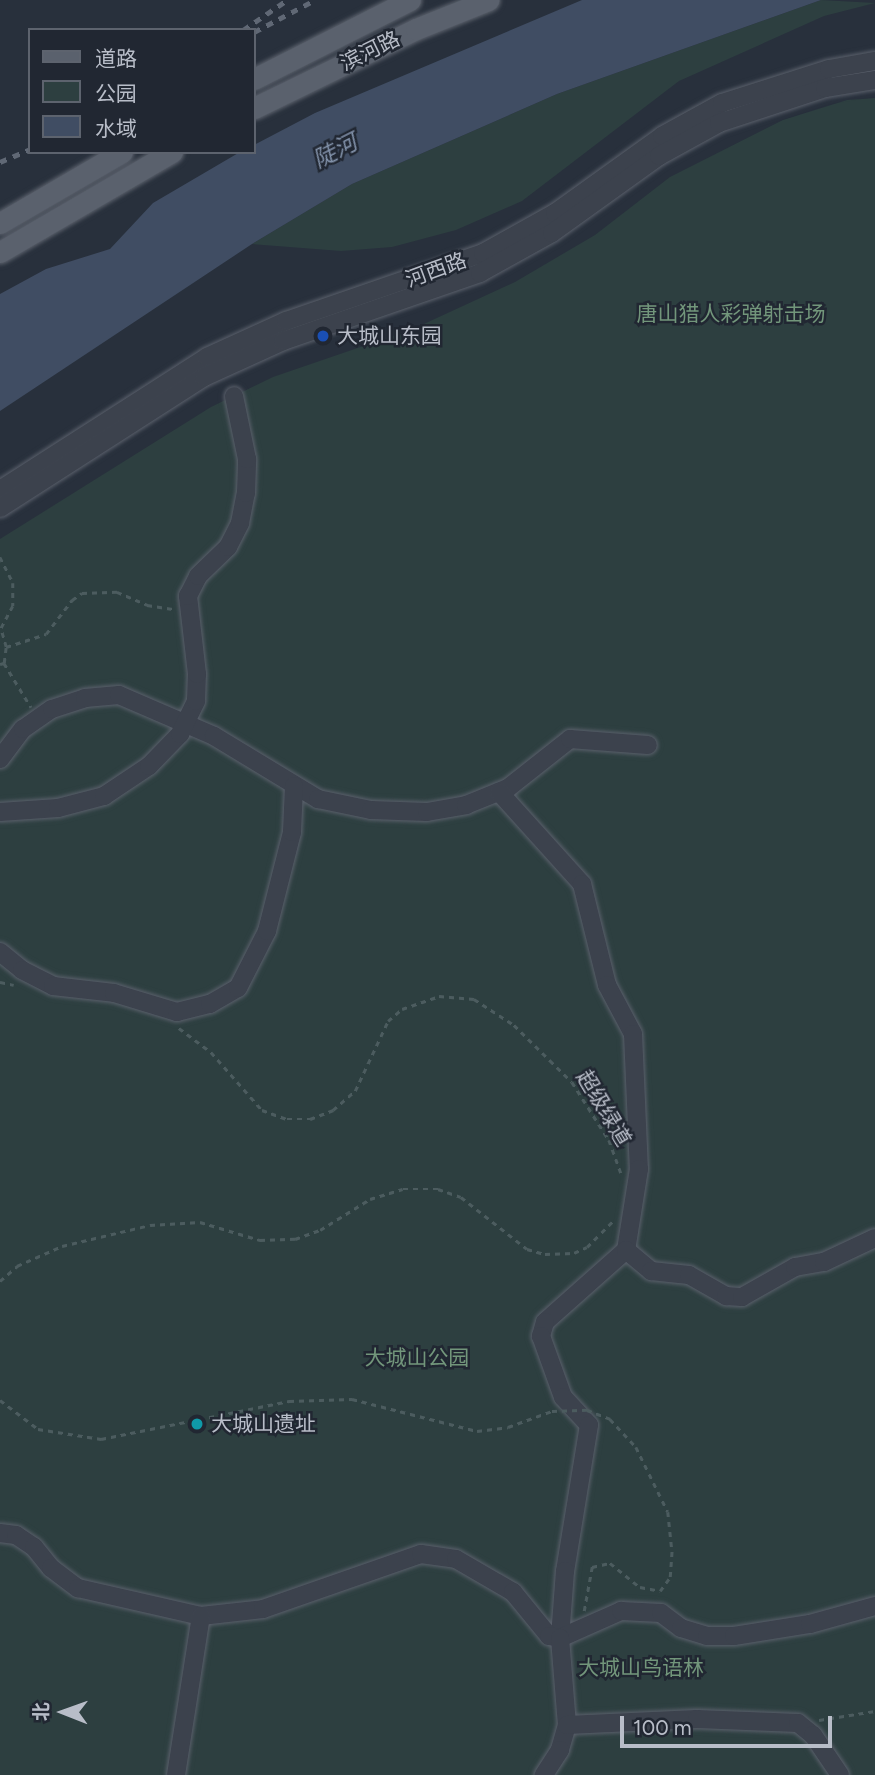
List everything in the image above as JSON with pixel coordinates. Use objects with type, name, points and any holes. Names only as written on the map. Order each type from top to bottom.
[{"type":"main road","name":"滨河路","points":[[256,78],[410,0]]},
{"type":"main road","name":"滨河路","points":[[256,107],[416,29],[488,0]]},
{"type":"main road","points":[[0,223],[119,154]]},
{"type":"main road","points":[[0,252],[169,154]]},
{"type":"street","name":"河西路","points":[[0,491],[207,357],[286,321],[482,253],[555,213],[662,136],[722,103],[804,76],[875,61]]},
{"type":"street","name":"河西路","points":[[0,508],[204,377],[284,341],[480,273],[552,233],[659,156],[719,123],[825,88],[875,80]]},
{"type":"street","points":[[0,812],[58,808],[104,796],[149,766],[180,734],[195,701],[197,645],[188,596],[198,576],[228,547],[242,513],[247,459],[234,396]]},
{"type":"street","points":[[0,759],[38,719],[85,698],[119,695],[214,736],[318,799],[371,810],[427,812],[466,805],[499,792],[533,771],[570,739],[648,745]]},
{"type":"street","points":[[0,952],[53,986],[114,993],[177,1013],[209,1004],[238,988],[267,932],[292,832],[295,786]]},
{"type":"street","points":[[499,792],[582,884],[610,993],[633,1034],[639,1169],[626,1250],[545,1322],[541,1336],[563,1397],[589,1425],[567,1557],[560,1638],[567,1725],[560,1750],[544,1775]]},
{"type":"street","points":[[626,1250],[651,1272],[689,1275],[726,1296],[742,1297],[795,1267],[824,1262],[875,1238]]},
{"type":"street","points":[[0,1532],[16,1535],[34,1547],[51,1569],[78,1588],[201,1616],[263,1609],[421,1554],[456,1559],[483,1573],[513,1592],[549,1636],[560,1638],[621,1611],[661,1613],[681,1628],[707,1636],[734,1636],[810,1624],[875,1606]]},
{"type":"street","points":[[176,1775],[201,1616]]},
{"type":"street","points":[[567,1725],[697,1719],[798,1723],[813,1735],[840,1775]]},
{"type":"path","points":[[0,557],[13,583],[13,606],[0,629],[6,648],[2,663],[38,719]]},
{"type":"path","points":[[6,648],[46,634],[82,593],[117,592],[159,609],[191,610]]},
{"type":"path","points":[[0,982],[27,988]]},
{"type":"path","name":"超级绿道","points":[[176,1026],[211,1052],[262,1110],[298,1120],[333,1110],[355,1091],[388,1021],[402,1010],[439,996],[474,999],[514,1025],[572,1082],[609,1140],[622,1177]]},
{"type":"path","points":[[0,1281],[17,1266],[62,1246],[150,1225],[200,1222],[279,1241],[320,1230],[370,1199],[403,1189],[438,1189],[475,1205],[527,1249],[545,1254],[574,1253],[598,1240],[617,1216]]},
{"type":"path","points":[[0,1400],[38,1429],[101,1439],[289,1401],[365,1401],[477,1431],[508,1427],[552,1411],[600,1414],[636,1447],[668,1512],[670,1577],[660,1591],[651,1591],[610,1563],[600,1562],[592,1567],[585,1594]]},
{"type":"path","points":[[798,1723],[875,1711]]},
{"type":"green space","points":[[821,0],[875,3],[824,16],[679,81],[522,201],[456,230],[392,247],[341,251],[252,244],[352,184],[557,94]]},
{"type":"green space","name":"大城山公园","points":[[875,98],[875,1775],[0,1775],[0,539],[211,407],[273,377],[413,329],[515,282],[595,235],[670,177],[783,120],[847,100]]},
{"type":"water","name":"陡河","points":[[582,0],[821,0],[557,94],[352,184],[252,244],[0,411],[0,294],[46,269],[110,249],[153,203],[237,154],[256,154],[256,144],[315,113]]},
{"type":"railway","points":[[246,28],[287,0]]},
{"type":"railway","points":[[256,31],[315,0]]},
{"type":"railway","points":[[0,162],[28,150]]},
{"type":"place","name":"大城山东园","points":[[323,336]]},
{"type":"place","name":"大城山遗址","points":[[197,1424]]},
{"type":"park label","name":"唐山猎人彩弹射击场","points":[[731,314]]},
{"type":"park label","name":"大城山鸟语林","points":[[641,1668]]}]
